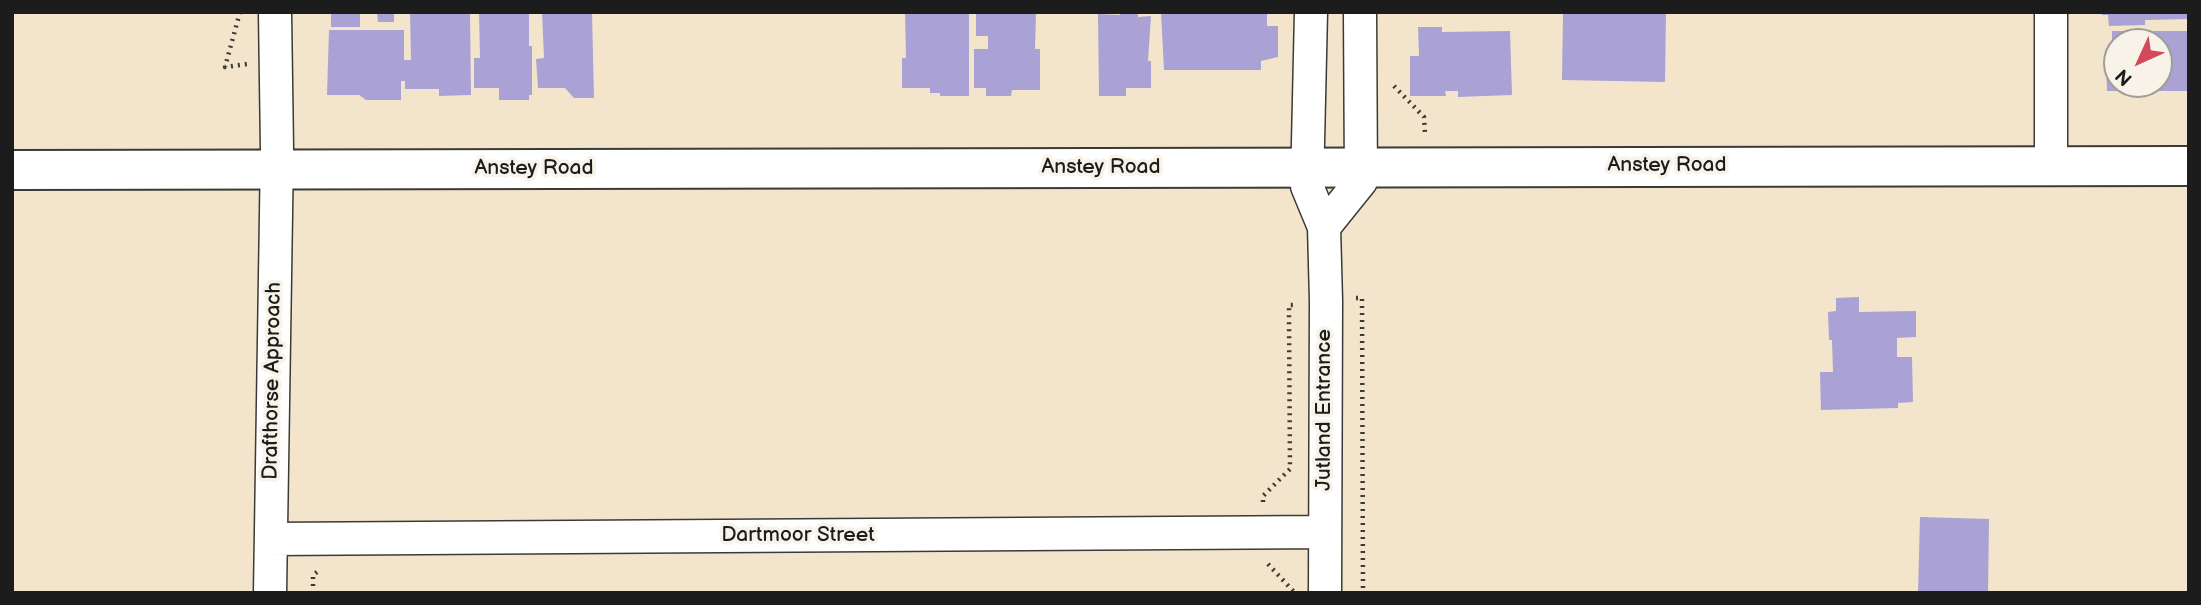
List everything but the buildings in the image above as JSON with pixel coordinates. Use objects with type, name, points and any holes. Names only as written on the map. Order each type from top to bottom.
[{"type":"street","name":"Drafthorse Approach","points":[[270,593],[276,169],[275,12]]},
{"type":"street","name":"Jutland Entrance","points":[[1311,12],[1307,186],[1324,226],[1325,593]]},
{"type":"street","points":[[1324,226],[1361,181],[1360,12]]},
{"type":"street","points":[[2051,12],[2051,165]]},
{"type":"street","name":"Anstey Road","points":[[12,170],[2189,166]]},
{"type":"street","name":"Dartmoor Street","points":[[271,539],[1325,532]]},
{"type":"path","points":[[240,12],[225,67],[275,60]]},
{"type":"path","points":[[1394,88],[1424,117],[1427,167]]},
{"type":"path","points":[[1268,564],[1294,593]]}]
